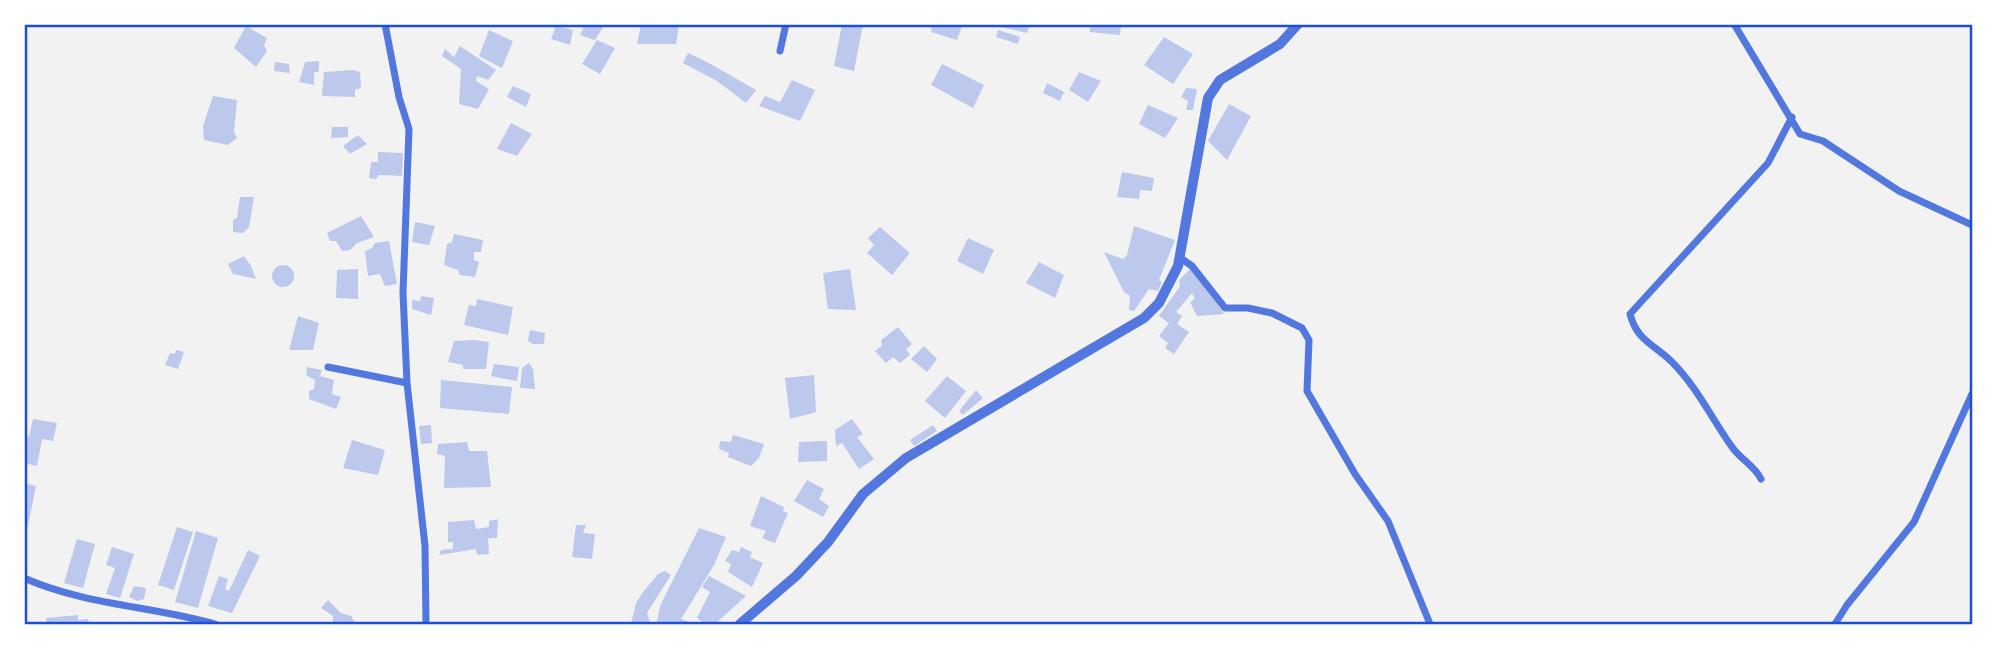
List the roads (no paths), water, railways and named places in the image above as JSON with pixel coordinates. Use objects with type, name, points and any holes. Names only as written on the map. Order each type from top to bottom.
[{"type":"street","points":[[385,24],[399,97],[410,129],[410,173],[403,247],[407,383],[425,546],[426,625]]},
{"type":"street","points":[[780,51],[786,24]]},
{"type":"street","points":[[740,625],[796,576],[828,542],[863,494],[906,458],[1144,318],[1170,286],[1179,257],[1203,122],[1213,87],[1220,80],[1280,44],[1298,24]]},
{"type":"street","points":[[1734,24],[1800,134],[1823,141],[1899,191],[1972,225]]},
{"type":"street","points":[[1761,479],[1754,466],[1734,451],[1696,391],[1672,362],[1634,330],[1630,314],[1769,163],[1792,117]]},
{"type":"street","points":[[1179,257],[1192,266],[1225,308],[1248,308],[1272,313],[1302,328],[1309,340],[1307,391],[1354,474],[1388,521],[1430,625]]},
{"type":"street","points":[[328,367],[407,383]]},
{"type":"street","points":[[1835,625],[1846,605],[1914,522],[1972,394]]},
{"type":"street","points":[[24,578],[113,605],[187,616],[215,625]]}]
